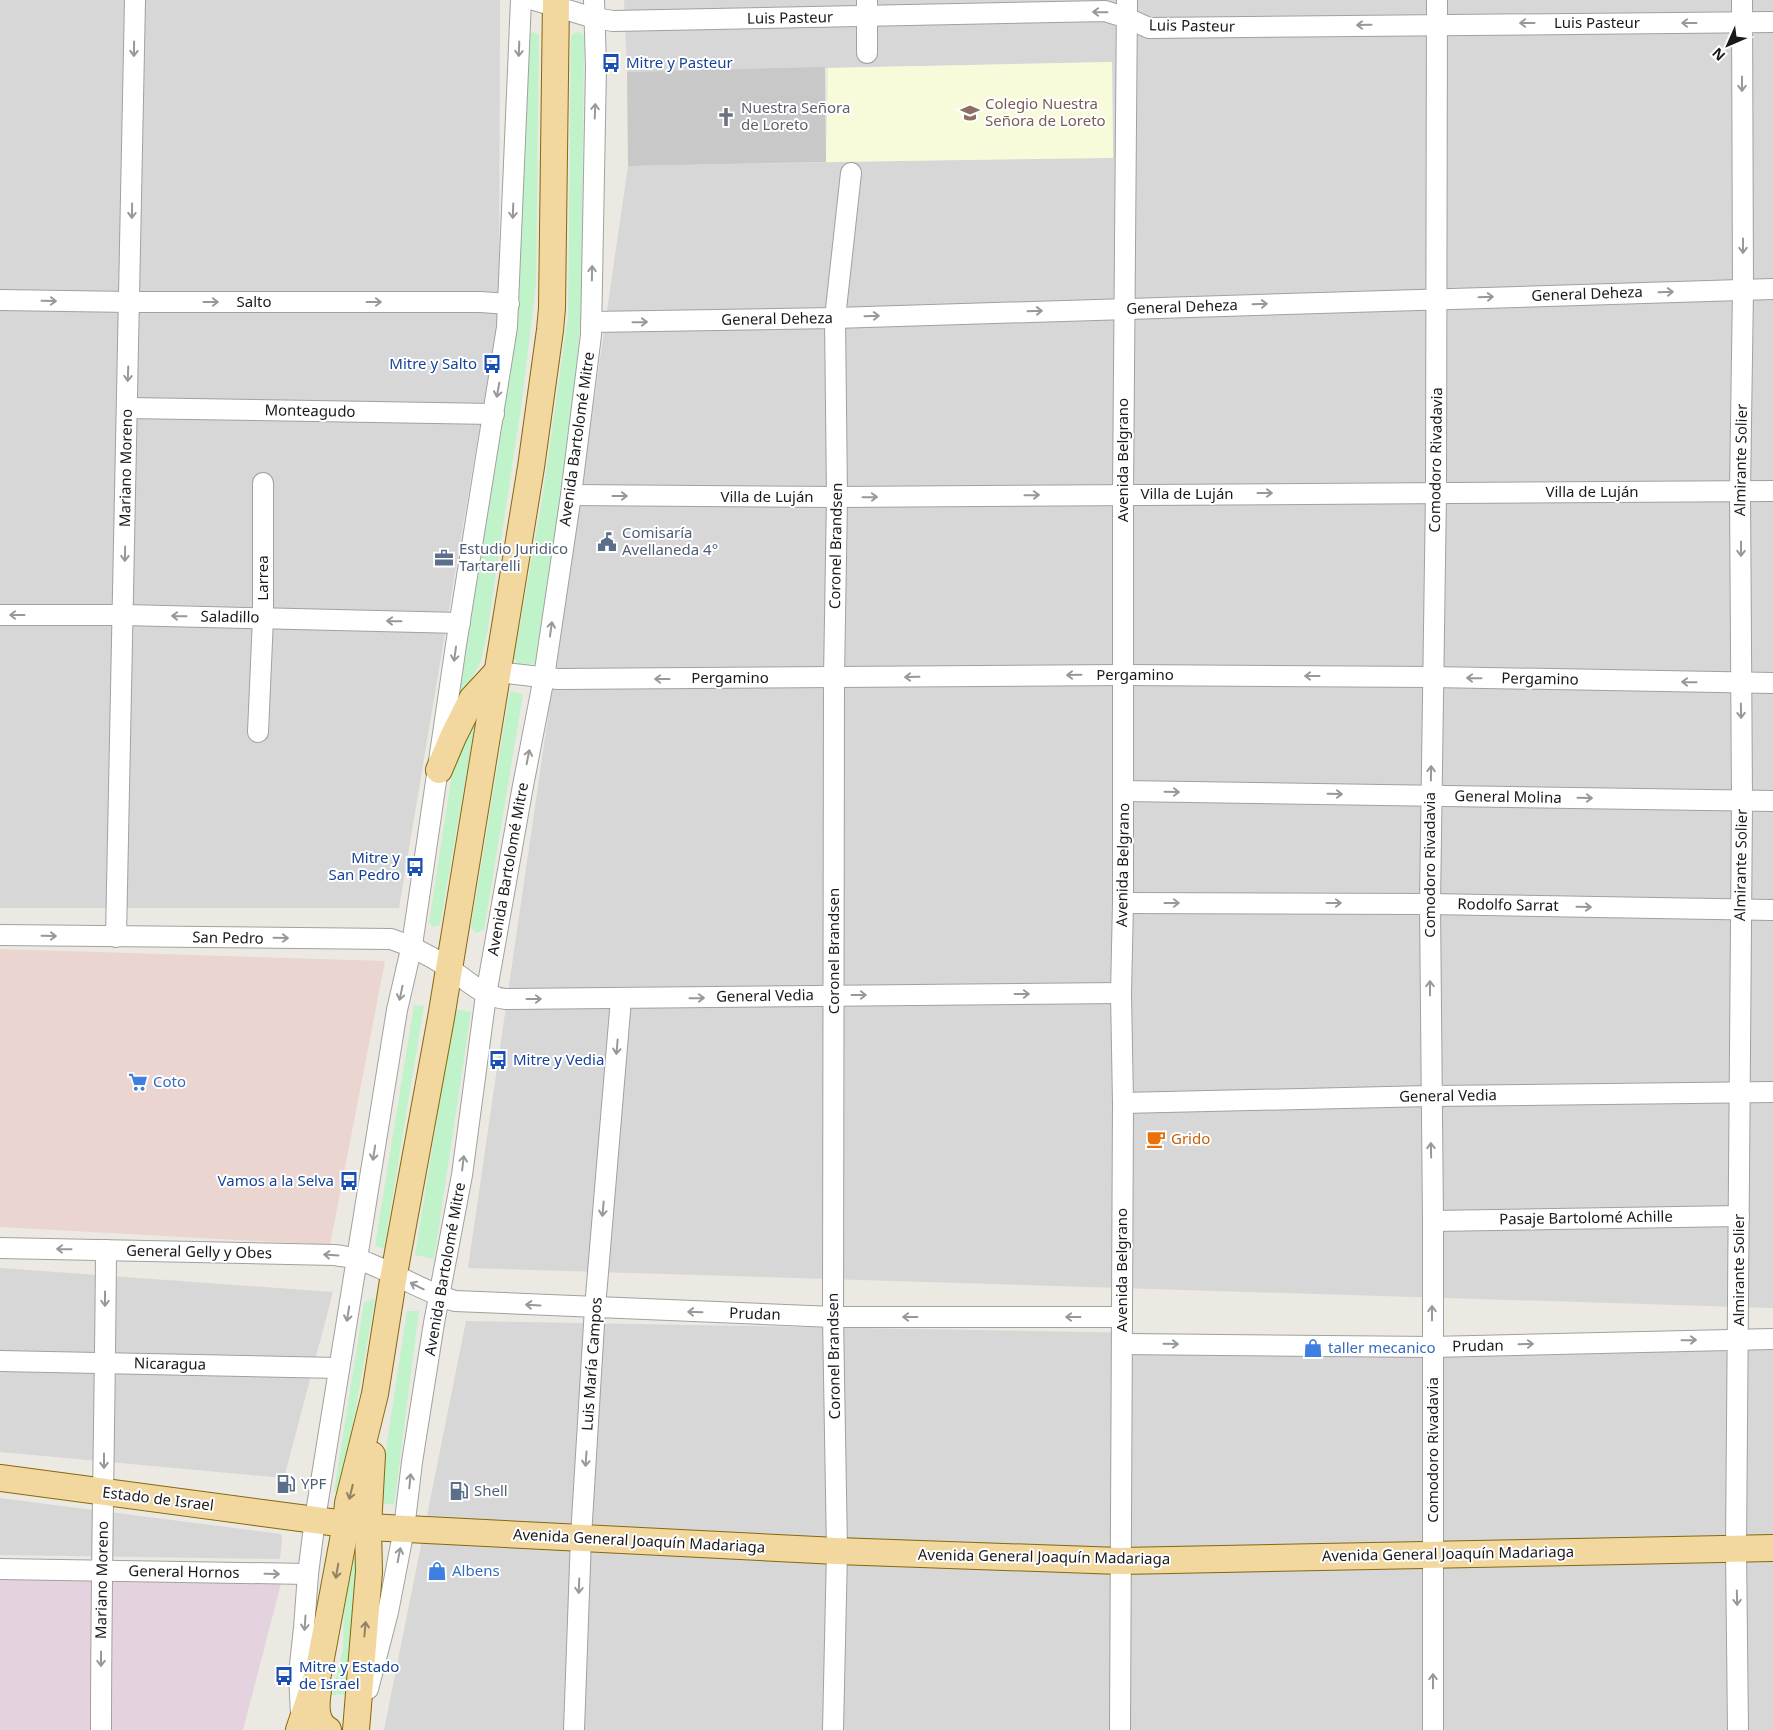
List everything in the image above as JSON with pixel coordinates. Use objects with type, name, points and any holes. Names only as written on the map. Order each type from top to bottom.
[{"type":"main road","name":"Avenida Bartolomé Mitre","points":[[356,1730],[369,1572],[357,1525],[348,1503],[375,1394],[394,1274],[449,968],[531,468],[550,330],[549,2]]},
{"type":"main road","points":[[439,770],[472,699],[497,672]]},
{"type":"main road","name":"Estado de Israel","points":[[0,1478],[315,1519]]},
{"type":"main road","name":"Avenida General Joaquín Madariaga","points":[[315,1519],[404,1529],[837,1552],[1120,1560],[1773,1548]]},
{"type":"main road","name":"Avenida Bartolomé Mitre","points":[[300,1727],[318,1674],[357,1525]]},
{"type":"main road","points":[[318,1674],[317,1716],[328,1730]]},
{"type":"street","name":"Mariano Moreno","points":[[116,936],[135,0]]},
{"type":"street","name":"Avenida Bartolomé Mitre","points":[[300,1727],[299,1674],[315,1519],[397,1010],[412,945],[460,623],[504,351],[509,304],[521,0]]},
{"type":"street","name":"Comodoro Rivadavia","points":[[1433,1730],[1430,904],[1438,299],[1437,0]]},
{"type":"street","name":"Almirante Solier","points":[[1738,1730],[1736,1549],[1742,801],[1740,491],[1743,289],[1742,0]]},
{"type":"street","name":"Luis Pasteur","points":[[549,2],[594,9],[613,21],[867,9],[1105,12],[1127,9],[1149,28],[1773,22]]},
{"type":"street","name":"Avenida Bartolomé Mitre","points":[[356,1730],[388,1612],[404,1529],[412,1462],[434,1323],[462,1175],[486,995],[544,677],[571,496],[591,322],[596,67],[594,9]]},
{"type":"street","points":[[867,9],[867,52]]},
{"type":"street","name":"Avenida Belgrano","points":[[1120,1730],[1123,1344],[1121,993],[1124,791],[1123,494],[1127,9]]},
{"type":"street","name":"Coronel Brandsen","points":[[833,1730],[837,1552],[833,1317],[834,678],[837,497],[835,318],[851,173]]},
{"type":"street","name":"General Deheza","points":[[591,322],[835,318],[1773,289]]},
{"type":"street","name":"Salto","points":[[0,300],[480,302],[509,304]]},
{"type":"street","name":"Monteagudo","points":[[127,408],[494,414]]},
{"type":"street","name":"Larrea","points":[[258,732],[263,618],[263,483]]},
{"type":"street","name":"Villa de Luján","points":[[571,496],[837,497],[1773,491]]},
{"type":"street","name":"Saladillo","points":[[0,615],[124,615],[460,623]]},
{"type":"street","name":"Pergamino","points":[[497,672],[558,679],[1123,675],[1432,677],[1773,683]]},
{"type":"street","name":"General Molina","points":[[1124,791],[1773,801]]},
{"type":"street","name":"Rodolfo Sarrat","points":[[1123,903],[1430,904],[1773,910]]},
{"type":"street","name":"San Pedro","points":[[0,935],[391,939],[412,945],[449,968]]},
{"type":"street","name":"General Vedia","points":[[449,968],[486,995],[506,999],[1121,993]]},
{"type":"street","name":"Luis María Campos","points":[[574,1730],[581,1537],[595,1308],[621,999]]},
{"type":"street","name":"General Vedia","points":[[1123,1103],[1430,1096],[1773,1092]]},
{"type":"street","name":"Pasaje Bartolomé Achille","points":[[1432,1221],[1739,1216]]},
{"type":"street","name":"General Gelly y Obes","points":[[0,1248],[334,1255],[358,1260],[394,1274]]},
{"type":"street","name":"Mariano Moreno","points":[[101,1730],[101,1570],[104,1492],[106,1250]]},
{"type":"street","name":"Prudan","points":[[394,1274],[440,1297],[455,1301],[833,1317],[1122,1317]]},
{"type":"street","name":"Prudan","points":[[1123,1344],[1432,1347],[1773,1339]]},
{"type":"street","name":"Nicaragua","points":[[0,1361],[340,1368]]},
{"type":"street","name":"General Hornos","points":[[0,1569],[308,1574]]},
{"type":"shaded area","points":[[0,0],[500,0],[499,311],[399,908],[0,908]]},
{"type":"shaded area","points":[[624,0],[1773,0],[1773,1308],[468,1268],[628,166],[1113,157],[1112,62],[627,72]]},
{"type":"shaded area","points":[[533,32],[539,35],[536,285],[522,400],[487,634],[481,661],[456,708],[505,400],[527,35]]},
{"type":"shaded area","points":[[579,32],[584,36],[581,319],[563,496],[535,664],[518,664],[514,658],[543,494],[568,316],[571,36]]},
{"type":"shaded area","name":"Colegio Nuestra Señora de Loreto","points":[[1112,62],[1113,158],[826,162],[828,68]]},
{"type":"shaded area","name":"Nuestra Señora de Loreto","points":[[825,67],[826,162],[628,166],[627,72]]},
{"type":"shaded area","points":[[510,691],[523,694],[484,930],[476,933],[471,927]]},
{"type":"shaded area","points":[[479,701],[440,925],[434,927],[429,923],[457,741]]},
{"type":"shaded area","points":[[0,949],[385,961],[330,1245],[0,1227]]},
{"type":"shaded area","points":[[414,1005],[424,1006],[384,1248],[375,1246]]},
{"type":"shaded area","points":[[455,1009],[471,1012],[434,1259],[415,1255]]},
{"type":"shaded area","points":[[0,1268],[333,1292],[284,1478],[0,1452]]},
{"type":"shaded area","points":[[375,1298],[341,1493],[334,1492],[364,1303]]},
{"type":"shaded area","points":[[407,1311],[419,1311],[394,1505],[378,1502]]},
{"type":"shaded area","points":[[466,1321],[1773,1344],[1773,1730],[384,1730]]},
{"type":"shaded area","points":[[0,1498],[281,1534],[280,1559],[0,1555]]},
{"type":"shaded area","points":[[353,1558],[363,1560],[356,1694],[332,1695],[343,1649],[344,1602]]},
{"type":"shaded area","points":[[0,1576],[283,1576],[243,1730],[0,1730]]},
{"type":"place","name":"Mitre y Pasteur","points":[[611,63]]},
{"type":"place","name":"Colegio Nuestra Señora de Loreto","points":[[970,113]]},
{"type":"place","name":"Nuestra Señora de Loreto","points":[[726,117]]},
{"type":"place","name":"Mitre y Salto","points":[[492,364]]},
{"type":"place","name":"Comisaría Avellaneda 4°","points":[[607,542]]},
{"type":"place","name":"Estudio Juridico Tartarelli","points":[[444,558]]},
{"type":"place","name":"Mitre y San Pedro","points":[[415,867]]},
{"type":"place","name":"Mitre y Vedia","points":[[498,1060]]},
{"type":"place","name":"Coto","points":[[138,1082]]},
{"type":"place","name":"Grido","points":[[1156,1139]]},
{"type":"place","name":"Vamos a la Selva","points":[[349,1181]]},
{"type":"place","name":"taller mecanico","points":[[1313,1348]]},
{"type":"place","name":"YPF","points":[[286,1484]]},
{"type":"place","name":"Shell","points":[[459,1491]]},
{"type":"place","name":"Albens","points":[[437,1571]]},
{"type":"place","name":"Mitre y Estado de Israel","points":[[284,1676]]}]
